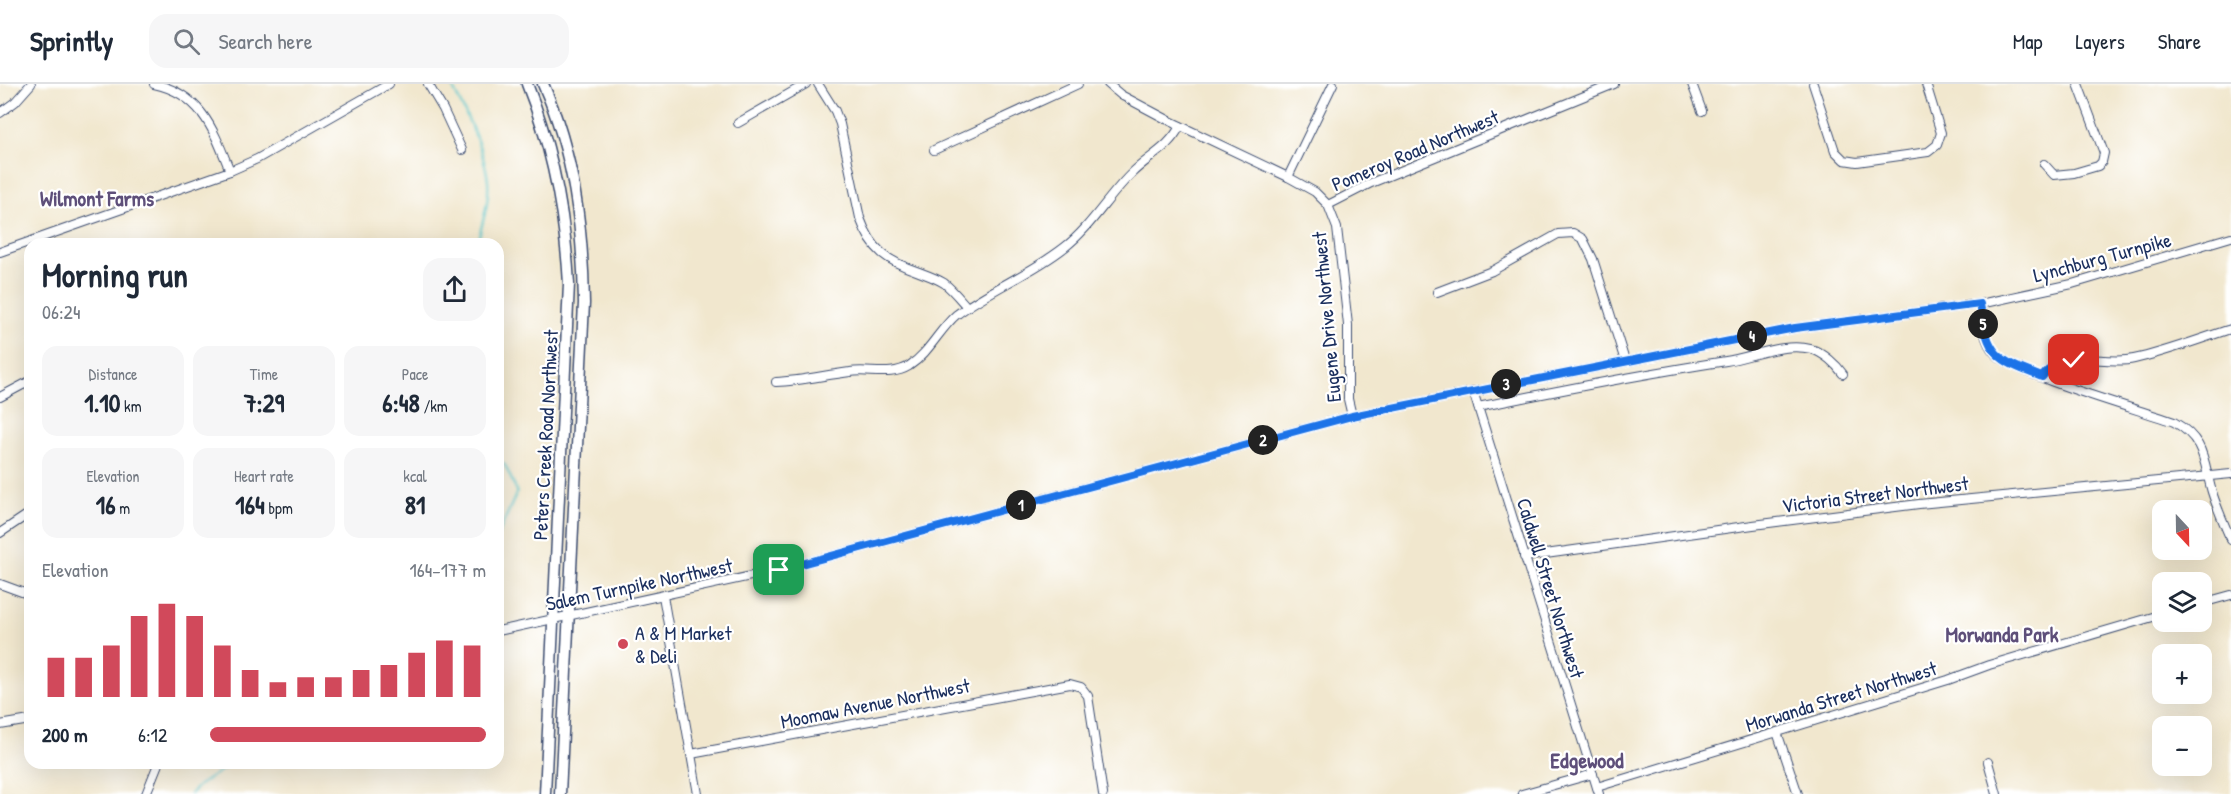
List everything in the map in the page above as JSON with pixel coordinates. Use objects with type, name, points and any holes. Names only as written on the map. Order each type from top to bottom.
[{"type":"main road","name":"Peters Creek Road Northwest","points":[[527,84],[540,119],[556,176],[566,239],[569,284],[544,794]]},
{"type":"main road","name":"Peters Creek Road Northwest","points":[[543,84],[556,118],[573,180],[584,269],[584,315],[560,794]]},
{"type":"street","points":[[0,113],[15,102],[31,84]]},
{"type":"street","points":[[154,84],[182,95],[200,109],[215,132],[230,171]]},
{"type":"street","points":[[40,238],[230,171],[257,159],[389,84]]},
{"type":"street","points":[[428,84],[444,109],[462,150]]},
{"type":"street","points":[[738,123],[806,84]]},
{"type":"street","points":[[818,84],[835,111],[840,124],[866,233],[881,254],[900,265],[945,284],[967,307]]},
{"type":"street","points":[[934,150],[1078,84]]},
{"type":"street","name":"Eugene Drive Northwest","points":[[1108,84],[1121,95],[1180,126],[1288,177],[1315,192],[1328,205],[1337,228],[1341,263],[1348,325],[1348,399],[1352,416]]},
{"type":"street","points":[[1288,177],[1334,84]]},
{"type":"street","name":"Pomeroy Road Northwest","points":[[1328,205],[1371,183],[1614,84]]},
{"type":"street","points":[[1692,84],[1702,111]]},
{"type":"street","points":[[1813,84],[1835,151],[1844,160],[1857,162],[1928,152],[1938,145],[1939,124],[1926,84]]},
{"type":"street","points":[[2044,165],[2049,172],[2059,176],[2095,167],[2102,162],[2104,153],[2078,84]]},
{"type":"street","points":[[776,382],[813,379],[848,372],[891,372],[903,369],[918,359],[946,324],[967,307],[1027,272],[1077,237],[1117,187],[1141,164],[1169,143],[1180,126]]},
{"type":"street","points":[[1437,292],[1492,271],[1558,234],[1573,233],[1583,239],[1593,259],[1625,362]]},
{"type":"street","name":"Lynchburg Turnpike","points":[[1980,304],[2072,284],[2231,237]]},
{"type":"street","points":[[0,252],[24,244]]},
{"type":"street","points":[[1980,304],[1984,331],[1993,351],[2005,362],[2183,427],[2198,443],[2207,465],[2219,512],[2231,540]]},
{"type":"street","name":"Salem Turnpike Northwest","points":[[504,630],[779,570],[1352,416],[1811,325],[1980,304]]},
{"type":"street","points":[[2042,377],[2048,369],[2060,363],[2088,358],[2131,360],[2231,329]]},
{"type":"street","points":[[1478,407],[1572,387],[1785,349],[1804,348],[1818,352],[1830,360],[1843,374]]},
{"type":"street","points":[[0,397],[24,384]]},
{"type":"street","name":"Caldwell Street Northwest","points":[[1473,391],[1598,791]]},
{"type":"street","name":"Victoria Street Northwest","points":[[1524,557],[1841,513],[2122,483],[2231,474]]},
{"type":"street","points":[[0,533],[24,517]]},
{"type":"street","points":[[0,584],[24,593]]},
{"type":"street","points":[[2212,600],[2231,595]]},
{"type":"street","points":[[663,596],[698,794]]},
{"type":"street","name":"Morwanda Street Northwest","points":[[1598,791],[1989,665],[2152,617]]},
{"type":"street","name":"Moomaw Avenue Northwest","points":[[691,754],[1066,684],[1081,687],[1088,696],[1103,794]]},
{"type":"street","points":[[0,725],[24,721]]},
{"type":"street","points":[[1777,732],[1798,794]]},
{"type":"street","points":[[1988,762],[1997,794]]},
{"type":"street","points":[[146,794],[156,769]]},
{"type":"street","points":[[1522,794],[1593,774]]},
{"type":"waterway","points":[[451,84],[468,119],[486,168],[487,204],[478,238]]},
{"type":"waterway","points":[[504,464],[517,492],[504,521]]},
{"type":"waterway","points":[[190,794],[199,785],[223,769]]},
{"type":"place","name":"A & M Market & Deli","points":[[623,644]]},
{"type":"district","name":"Wilmont Farms","points":[[97,198]]},
{"type":"district","name":"Morwanda Park","points":[[2002,634]]},
{"type":"district","name":"Edgewood","points":[[1587,760]]},
{"type":"route","points":[[779,570],[1352,416],[1820,324],[1980,304],[1988,343],[1999,358],[2005,362],[2042,377],[2056,364],[2074,360]]}]
